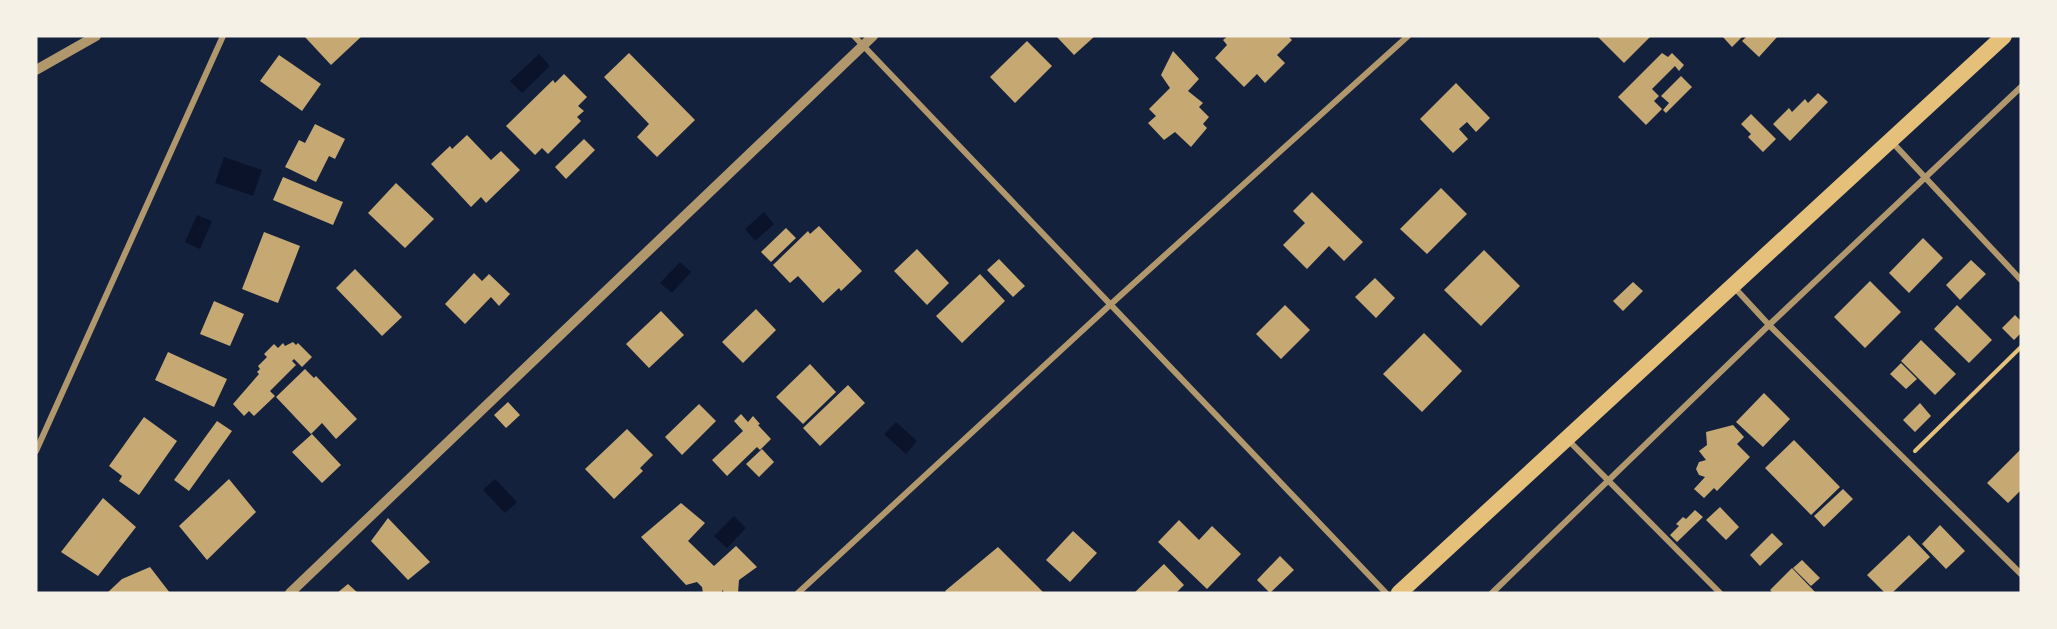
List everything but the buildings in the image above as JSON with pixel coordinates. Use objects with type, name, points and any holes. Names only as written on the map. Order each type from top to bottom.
[{"type":"highway","points":[[1398,593],[2004,36]]},
{"type":"street","points":[[36,70],[96,36]]},
{"type":"street","points":[[36,451],[223,36]]},
{"type":"street","points":[[854,36],[1386,593]]},
{"type":"street","points":[[290,593],[873,36]]},
{"type":"street","points":[[798,593],[1111,304],[1407,36]]},
{"type":"street","points":[[1492,593],[1769,325],[2021,87]]},
{"type":"street","points":[[1890,141],[2021,280]]},
{"type":"street","points":[[1732,286],[2021,574]]},
{"type":"street","points":[[1567,438],[1720,593]]},
{"type":"path","points":[[1906,460],[2021,347]]},
{"type":"water","points":[[539,54],[550,66],[522,93],[510,81]]},
{"type":"water","points":[[224,157],[262,170],[253,196],[215,183]]},
{"type":"water","points":[[764,212],[774,224],[755,241],[745,229]]},
{"type":"water","points":[[197,215],[212,221],[200,249],[185,242]]},
{"type":"water","points":[[680,262],[691,272],[672,293],[660,283]]},
{"type":"water","points":[[896,422],[917,441],[906,454],[884,434]]},
{"type":"water","points":[[495,479],[517,502],[505,513],[483,490]]},
{"type":"water","points":[[734,516],[746,528],[727,548],[714,536]]}]
